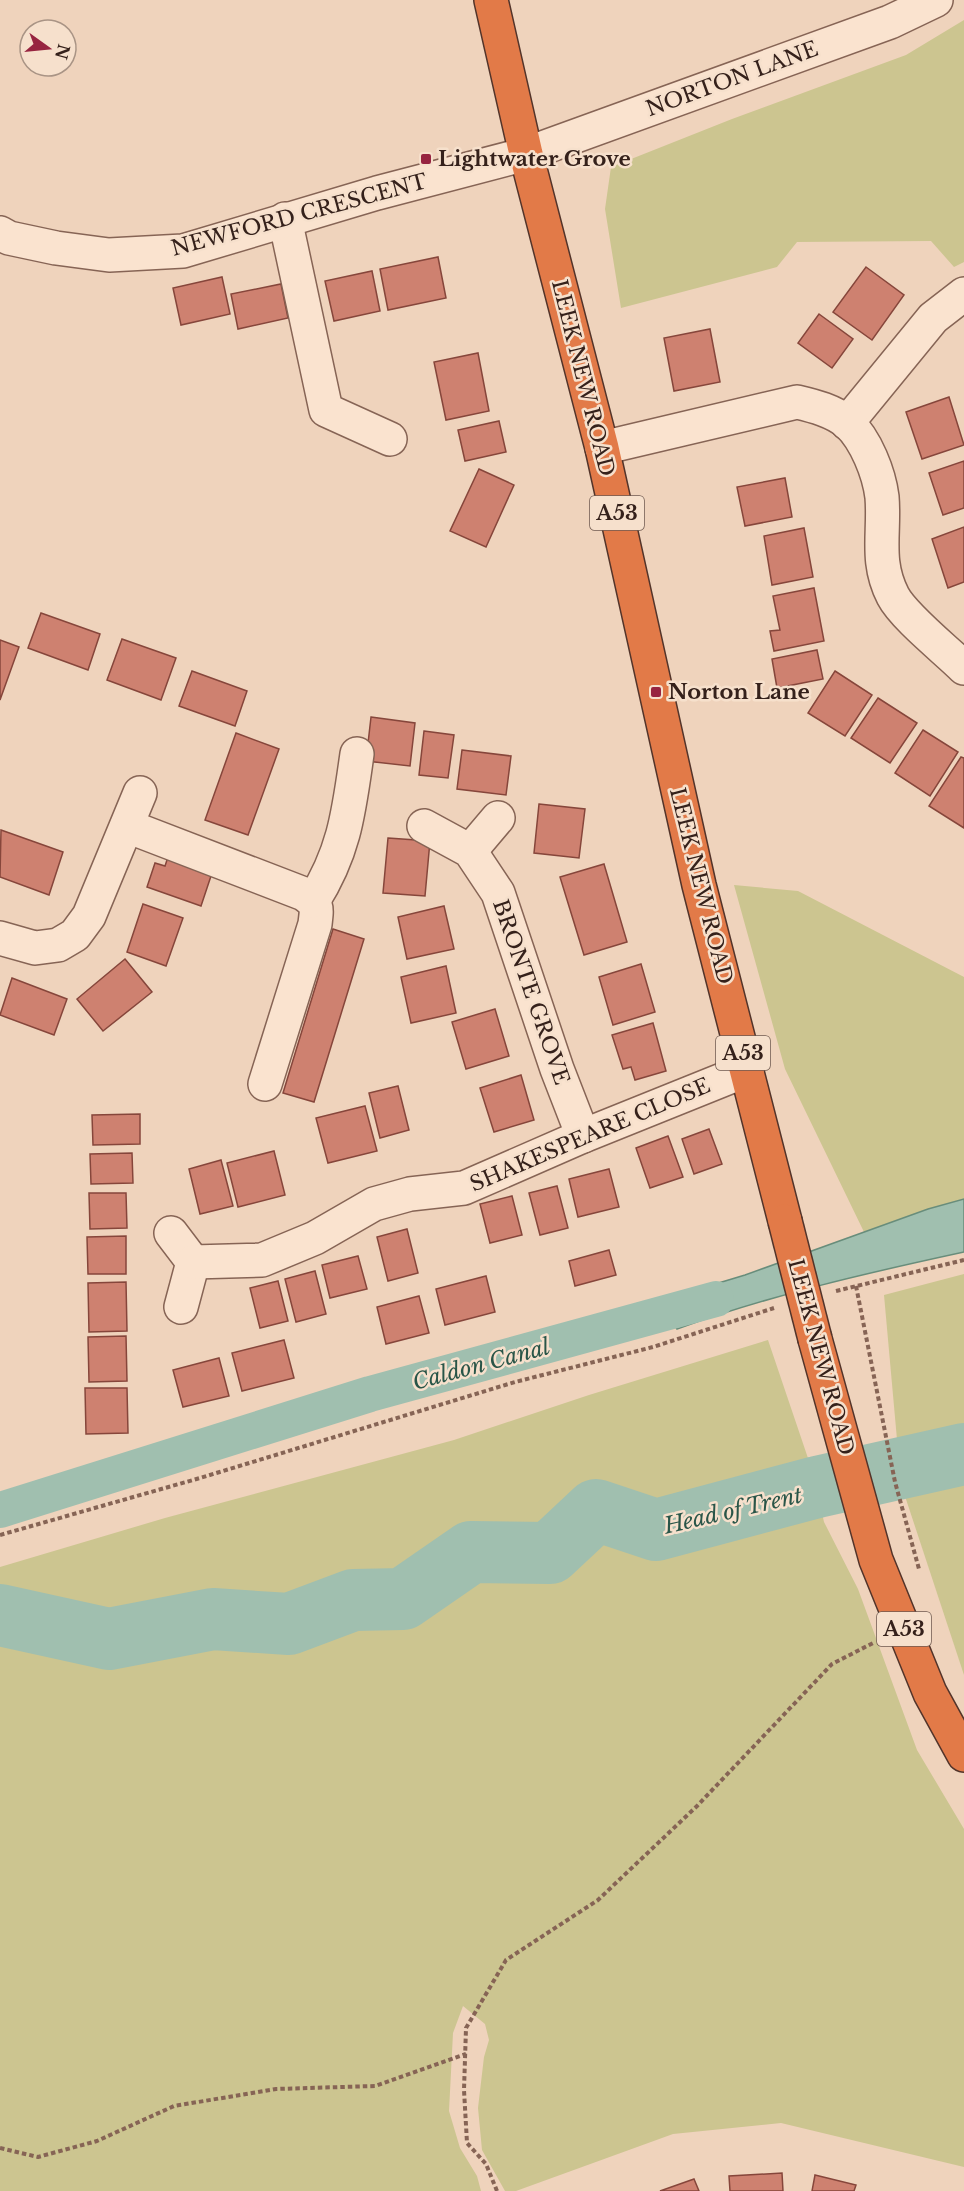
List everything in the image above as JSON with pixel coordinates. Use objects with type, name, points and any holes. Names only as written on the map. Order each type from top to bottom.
[{"type":"highway","name":"LEEK NEW ROAD","points":[[491,0],[526,154],[602,448],[699,885],[815,1339],[876,1560],[930,1693],[964,1755]]},
{"type":"street","name":"NORTON LANE","points":[[526,154],[890,22],[936,0]]},
{"type":"street","name":"NEWFORD CRESCENT","points":[[0,232],[9,238],[56,248],[109,255],[183,251],[285,219],[526,154]]},
{"type":"street","points":[[285,219],[326,410],[390,439]]},
{"type":"street","points":[[847,423],[933,318],[964,294]]},
{"type":"street","points":[[602,448],[797,402],[823,408],[847,423],[869,452],[882,496],[882,566],[894,598],[916,623],[964,667]]},
{"type":"street","points":[[313,901],[332,867],[342,842],[348,820],[357,754]]},
{"type":"street","points":[[0,938],[35,948],[58,945],[75,935],[89,916],[140,793]]},
{"type":"street","points":[[470,851],[498,818]]},
{"type":"street","points":[[127,826],[304,894],[313,901],[317,908],[315,924],[265,1084]]},
{"type":"street","name":"BRONTE GROVE","points":[[424,826],[470,851],[498,893],[557,1069],[583,1137]]},
{"type":"street","name":"SHAKESPEARE CLOSE","points":[[193,1262],[262,1260],[315,1238],[374,1204],[410,1194],[464,1188],[747,1070]]},
{"type":"street","points":[[171,1233],[193,1262],[182,1306]]},
{"type":"path","points":[[834,1292],[964,1260]]},
{"type":"path","points":[[856,1286],[895,1482]]},
{"type":"path","points":[[0,1535],[200,1478],[515,1382],[653,1347],[779,1307]]},
{"type":"path","points":[[497,2191],[486,2164],[467,2143],[464,2090],[466,2028],[506,1960],[598,1900],[697,1806],[832,1664],[903,1627]]},
{"type":"path","points":[[0,2148],[38,2157],[97,2141],[174,2106],[276,2090],[375,2086],[466,2054]]},
{"type":"shaded area","points":[[964,20],[964,262],[954,267],[931,241],[797,242],[777,267],[621,308],[605,209],[611,167],[732,119],[906,55]]},
{"type":"shaded area","points":[[734,885],[798,891],[964,977],[964,1199],[864,1232],[785,1069]]},
{"type":"shaded area","points":[[964,1199],[964,1252],[784,1295],[677,1329],[659,1301],[745,1275],[928,1209]]},
{"type":"shaded area","points":[[964,1274],[964,1675],[901,1484],[884,1295]]},
{"type":"shaded area","points":[[768,1340],[812,1470],[824,1522],[858,1589],[917,1750],[964,1829],[964,2167],[781,2123],[673,2134],[516,2191],[505,2191],[482,2150],[478,2108],[484,2057],[489,2040],[485,2024],[463,2006],[453,2033],[449,2111],[460,2148],[477,2176],[481,2191],[0,2191],[0,1567],[165,1518],[454,1440],[589,1395]]},
{"type":"building","points":[[438,257],[446,298],[388,310],[380,269]]},
{"type":"building","points":[[866,267],[904,295],[872,340],[833,312]]},
{"type":"building","points":[[372,271],[380,311],[334,321],[325,281]]},
{"type":"building","points":[[222,277],[230,314],[181,325],[173,288]]},
{"type":"building","points":[[281,284],[288,318],[238,329],[231,294]]},
{"type":"building","points":[[819,314],[853,339],[832,368],[798,343]]},
{"type":"building","points":[[710,329],[720,382],[674,391],[664,338]]},
{"type":"building","points":[[478,353],[489,411],[446,420],[434,362]]},
{"type":"building","points":[[949,397],[964,445],[922,459],[906,412]]},
{"type":"building","points":[[499,421],[506,452],[465,461],[458,430]]},
{"type":"building","points":[[964,461],[964,508],[943,515],[929,473]]},
{"type":"building","points":[[479,469],[514,485],[486,547],[450,531]]},
{"type":"building","points":[[785,478],[792,517],[745,526],[737,487]]},
{"type":"building","points":[[964,527],[964,582],[948,588],[932,539]]},
{"type":"building","points":[[804,528],[813,577],[772,585],[764,536]]},
{"type":"building","points":[[814,588],[824,641],[774,651],[770,631],[780,630],[773,596]]},
{"type":"building","points":[[41,613],[100,634],[88,670],[28,648]]},
{"type":"building","points":[[122,639],[176,658],[161,700],[107,680]]},
{"type":"building","points":[[0,640],[19,647],[0,700]]},
{"type":"building","points":[[817,650],[823,679],[777,688],[772,659]]},
{"type":"building","points":[[192,671],[247,691],[235,726],[179,706]]},
{"type":"building","points":[[835,671],[872,695],[845,736],[808,713]]},
{"type":"building","points":[[878,698],[917,723],[890,763],[851,738]]},
{"type":"building","points":[[371,717],[415,723],[410,766],[366,761]]},
{"type":"building","points":[[923,730],[958,752],[930,796],[895,773]]},
{"type":"building","points":[[424,731],[454,735],[448,778],[419,775]]},
{"type":"building","points":[[236,733],[279,749],[248,835],[205,820]]},
{"type":"building","points":[[462,750],[511,756],[506,795],[457,789]]},
{"type":"building","points":[[961,757],[964,758],[964,828],[929,806]]},
{"type":"building","points":[[539,804],[585,809],[579,858],[534,853]]},
{"type":"building","points":[[1,830],[63,852],[49,895],[0,877]]},
{"type":"building","points":[[388,838],[430,841],[425,896],[383,893]]},
{"type":"building","points":[[169,854],[213,870],[201,906],[147,887],[155,863],[165,866]]},
{"type":"building","points":[[604,864],[627,942],[584,955],[560,877]]},
{"type":"building","points":[[143,904],[183,918],[166,966],[127,952]]},
{"type":"building","points":[[444,906],[454,949],[407,959],[398,917]]},
{"type":"building","points":[[333,929],[364,939],[314,1102],[283,1093]]},
{"type":"building","points":[[125,959],[152,992],[103,1031],[77,999]]},
{"type":"building","points":[[641,964],[655,1012],[613,1025],[599,977]]},
{"type":"building","points":[[446,966],[456,1013],[411,1023],[401,977]]},
{"type":"building","points":[[12,978],[67,999],[54,1035],[0,1015]]},
{"type":"building","points":[[495,1009],[509,1056],[466,1069],[452,1022]]},
{"type":"building","points":[[653,1023],[666,1071],[635,1080],[631,1067],[623,1069],[612,1035]]},
{"type":"building","points":[[521,1075],[534,1120],[494,1132],[480,1088]]},
{"type":"building","points":[[398,1086],[409,1130],[380,1138],[369,1093]]},
{"type":"building","points":[[365,1106],[377,1151],[328,1163],[316,1118]]},
{"type":"building","points":[[140,1114],[140,1144],[93,1145],[92,1115]]},
{"type":"building","points":[[709,1129],[722,1164],[694,1174],[682,1139]]},
{"type":"building","points":[[668,1136],[683,1177],[650,1188],[636,1148]]},
{"type":"building","points":[[274,1151],[285,1195],[238,1207],[227,1163]]},
{"type":"building","points":[[132,1153],[133,1183],[91,1184],[90,1154]]},
{"type":"building","points":[[221,1160],[233,1206],[200,1214],[189,1169]]},
{"type":"building","points":[[609,1169],[619,1207],[578,1217],[569,1179]]},
{"type":"building","points":[[557,1186],[568,1228],[540,1235],[529,1193]]},
{"type":"building","points":[[89,1193],[126,1193],[127,1228],[90,1229]]},
{"type":"building","points":[[512,1196],[522,1235],[490,1243],[480,1204]]},
{"type":"building","points":[[407,1229],[418,1273],[388,1281],[377,1237]]},
{"type":"building","points":[[126,1236],[126,1274],[88,1274],[87,1237]]},
{"type":"building","points":[[609,1250],[616,1275],[575,1286],[569,1261]]},
{"type":"building","points":[[358,1256],[367,1289],[330,1298],[322,1265]]},
{"type":"building","points":[[315,1271],[326,1314],[296,1322],[285,1279]]},
{"type":"building","points":[[486,1276],[495,1312],[445,1325],[436,1289]]},
{"type":"building","points":[[278,1281],[288,1321],[260,1328],[250,1288]]},
{"type":"building","points":[[126,1282],[127,1331],[89,1332],[88,1283]]},
{"type":"building","points":[[419,1296],[429,1333],[386,1344],[377,1307]]},
{"type":"building","points":[[126,1336],[127,1381],[89,1382],[88,1337]]},
{"type":"building","points":[[284,1340],[294,1378],[242,1391],[232,1353]]},
{"type":"building","points":[[219,1358],[229,1396],[183,1407],[173,1370]]},
{"type":"building","points":[[85,1388],[127,1388],[128,1433],[86,1434]]},
{"type":"building","points":[[782,2173],[783,2191],[730,2191],[729,2176]]},
{"type":"building","points":[[815,2175],[856,2185],[854,2191],[812,2191]]},
{"type":"building","points":[[694,2179],[699,2191],[660,2191]]},
{"type":"waterway","name":"Caldon Canal","points":[[0,1510],[370,1394],[716,1299]]},
{"type":"waterway","name":"Head of Trent","points":[[0,1615],[109,1639],[213,1619],[289,1624],[353,1600],[403,1599],[471,1552],[550,1553],[596,1510],[656,1530],[817,1487],[964,1454]]},
{"type":"place","name":"Lightwater Grove","points":[[426,159]]},
{"type":"place","name":"Norton Lane","points":[[656,692]]}]
